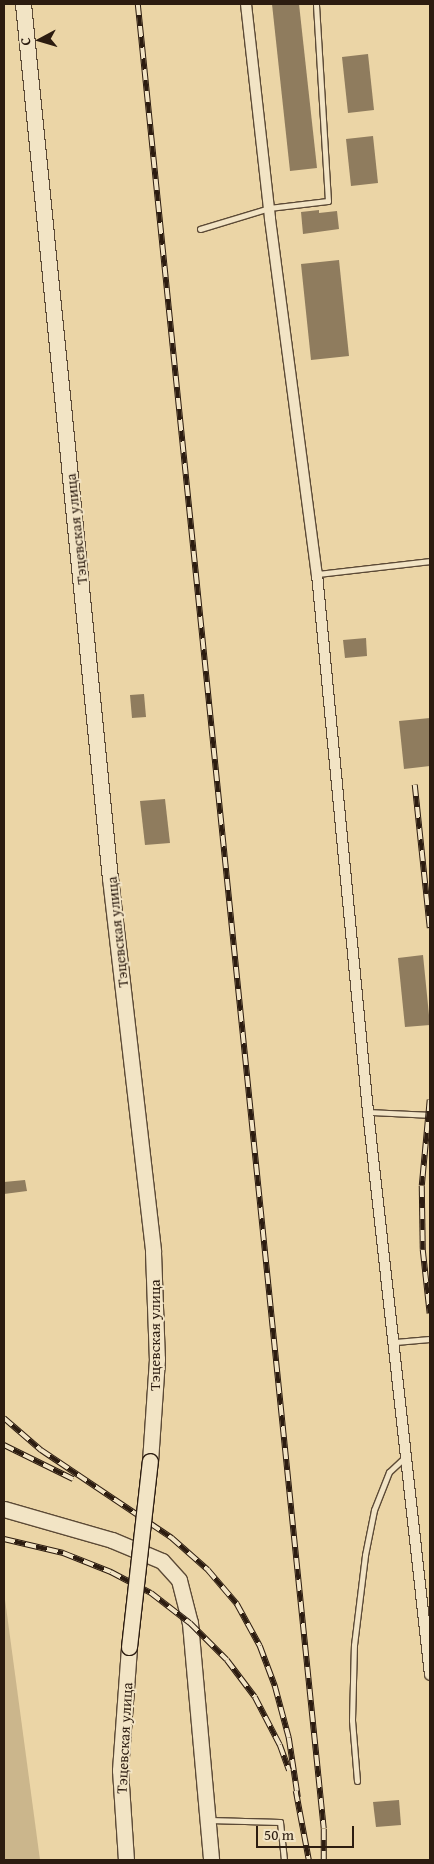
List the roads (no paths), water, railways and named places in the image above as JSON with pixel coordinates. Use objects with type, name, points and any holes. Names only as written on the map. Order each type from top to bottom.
[{"type":"street","name":"Тэцевская улица","points":[[23,4],[110,878],[153,1252],[157,1359],[150,1461],[129,1647],[120,1770],[126,1860]]},
{"type":"street","points":[[246,4],[269,208],[317,574],[368,1112],[395,1342],[430,1675]]},
{"type":"street","points":[[4,1509],[112,1540],[162,1561],[179,1580],[190,1623],[211,1860]]},
{"type":"lane","points":[[200,229],[269,208],[328,202],[316,4]]},
{"type":"lane","points":[[317,574],[430,561]]},
{"type":"lane","points":[[368,1112],[430,1115]]},
{"type":"lane","points":[[395,1342],[430,1339]]},
{"type":"lane","points":[[357,1781],[352,1720],[354,1646],[365,1555],[374,1510],[389,1472],[407,1456]]},
{"type":"lane","points":[[208,1820],[280,1822],[284,1860]]},
{"type":"railway","points":[[138,4],[324,1829],[324,1860]]},
{"type":"railway","points":[[415,785],[430,928]]},
{"type":"railway","points":[[430,1100],[422,1186],[423,1250],[430,1314]]},
{"type":"railway","points":[[4,1418],[41,1450],[172,1538],[208,1570],[237,1604],[260,1646],[275,1686],[289,1738],[298,1797]]},
{"type":"railway","points":[[4,1445],[73,1479]]},
{"type":"railway","points":[[4,1539],[63,1553],[111,1572],[151,1593],[190,1623],[227,1660],[255,1697],[280,1745],[289,1770]]},
{"type":"railway","points":[[296,1791],[309,1860]]}]
